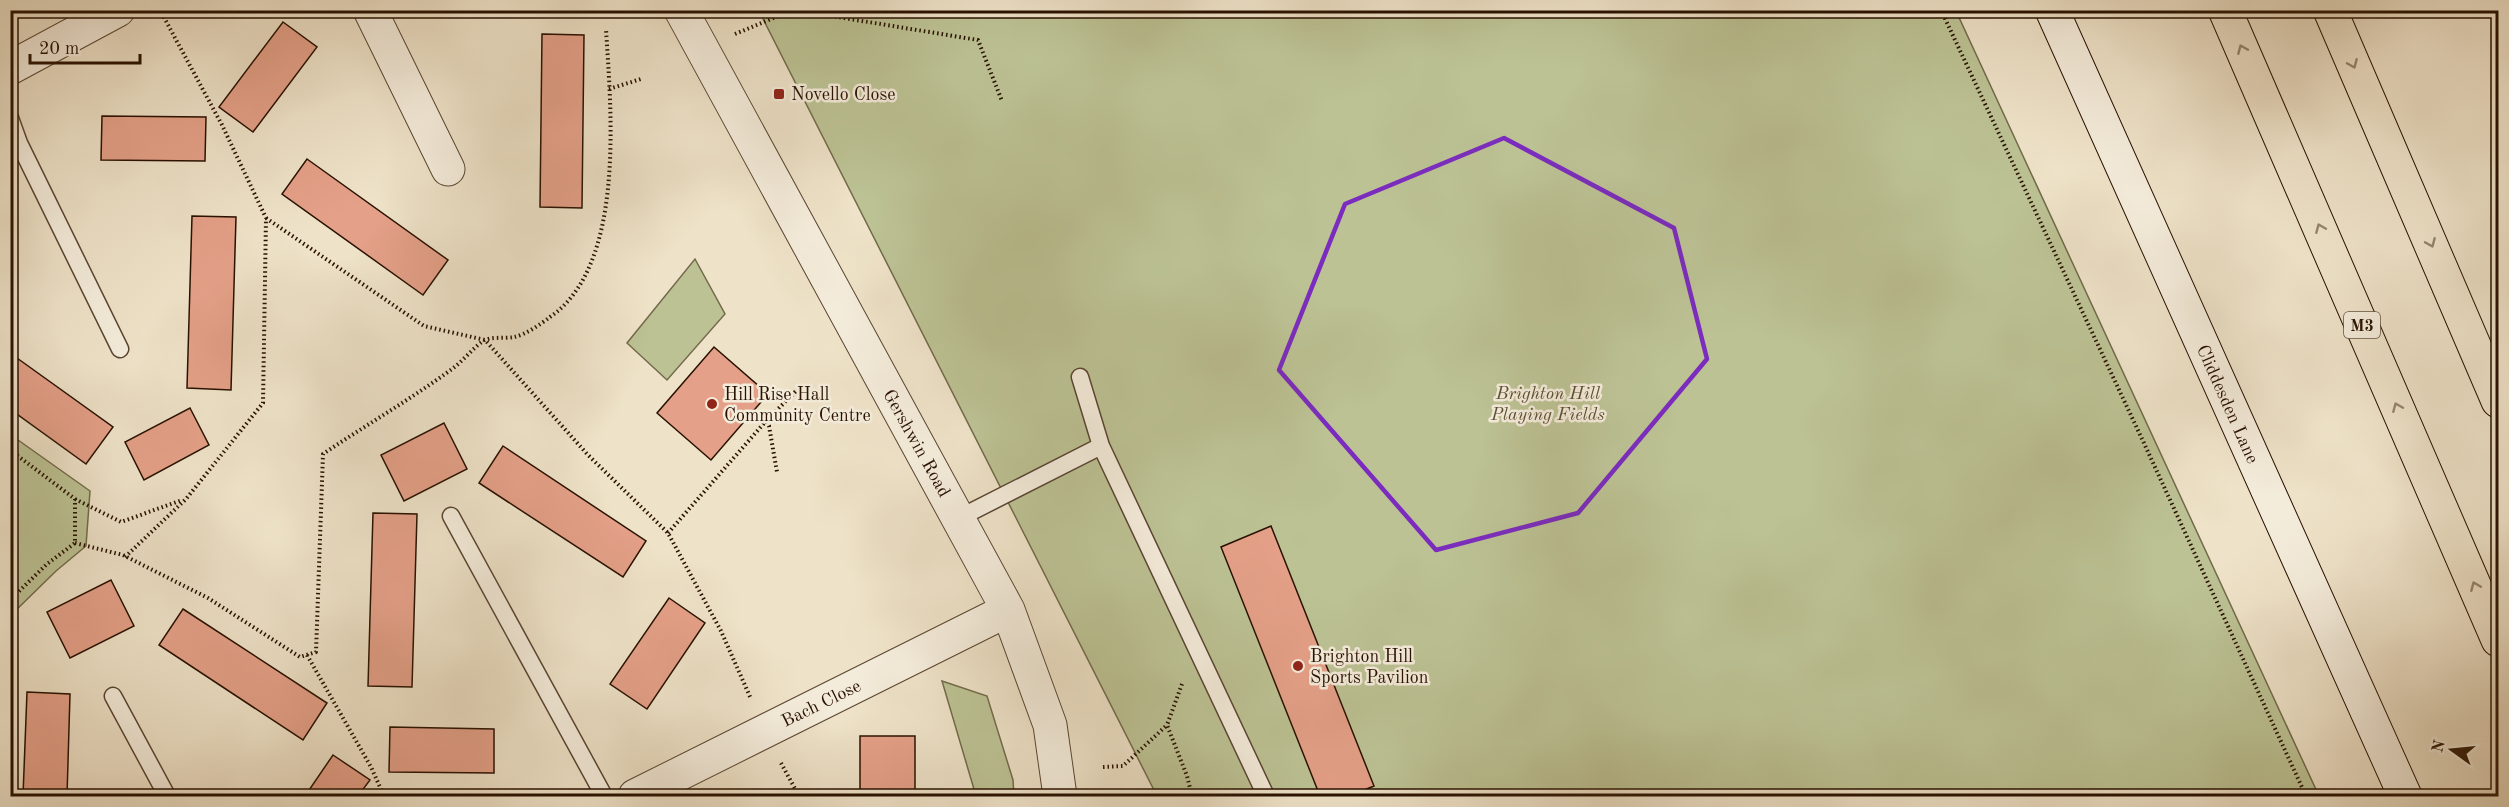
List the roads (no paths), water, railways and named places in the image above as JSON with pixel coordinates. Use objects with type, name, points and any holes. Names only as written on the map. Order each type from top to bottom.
[{"type":"highway","name":"M3","points":[[2225,10],[2499,640]]},
{"type":"highway","points":[[2330,10],[2499,401]]},
{"type":"street","points":[[10,68],[118,10]]},
{"type":"street","points":[[370,10],[448,170]]},
{"type":"street","name":"Gershwin Road","points":[[681,10],[1008,610],[1050,725],[1060,796]]},
{"type":"street","name":"Cliddesden Lane","points":[[2052,10],[2405,796]]},
{"type":"street","name":"Bach Close","points":[[635,796],[1008,610]]},
{"type":"lane","points":[[10,118],[19,143],[120,349]]},
{"type":"lane","points":[[1080,377],[1101,446],[1266,796]]},
{"type":"lane","points":[[959,518],[1101,446]]},
{"type":"lane","points":[[451,516],[604,796]]},
{"type":"lane","points":[[113,696],[167,796]]},
{"type":"place","name":"Novello Close","points":[[779,94]]},
{"type":"place","name":"Hill Rise Hall Community Centre","points":[[712,404]]},
{"type":"place","name":"Brighton Hill Sports Pavilion","points":[[1298,666]]},
{"type":"park label","name":"Brighton Hill Playing Fields","points":[[1548,403]]}]
